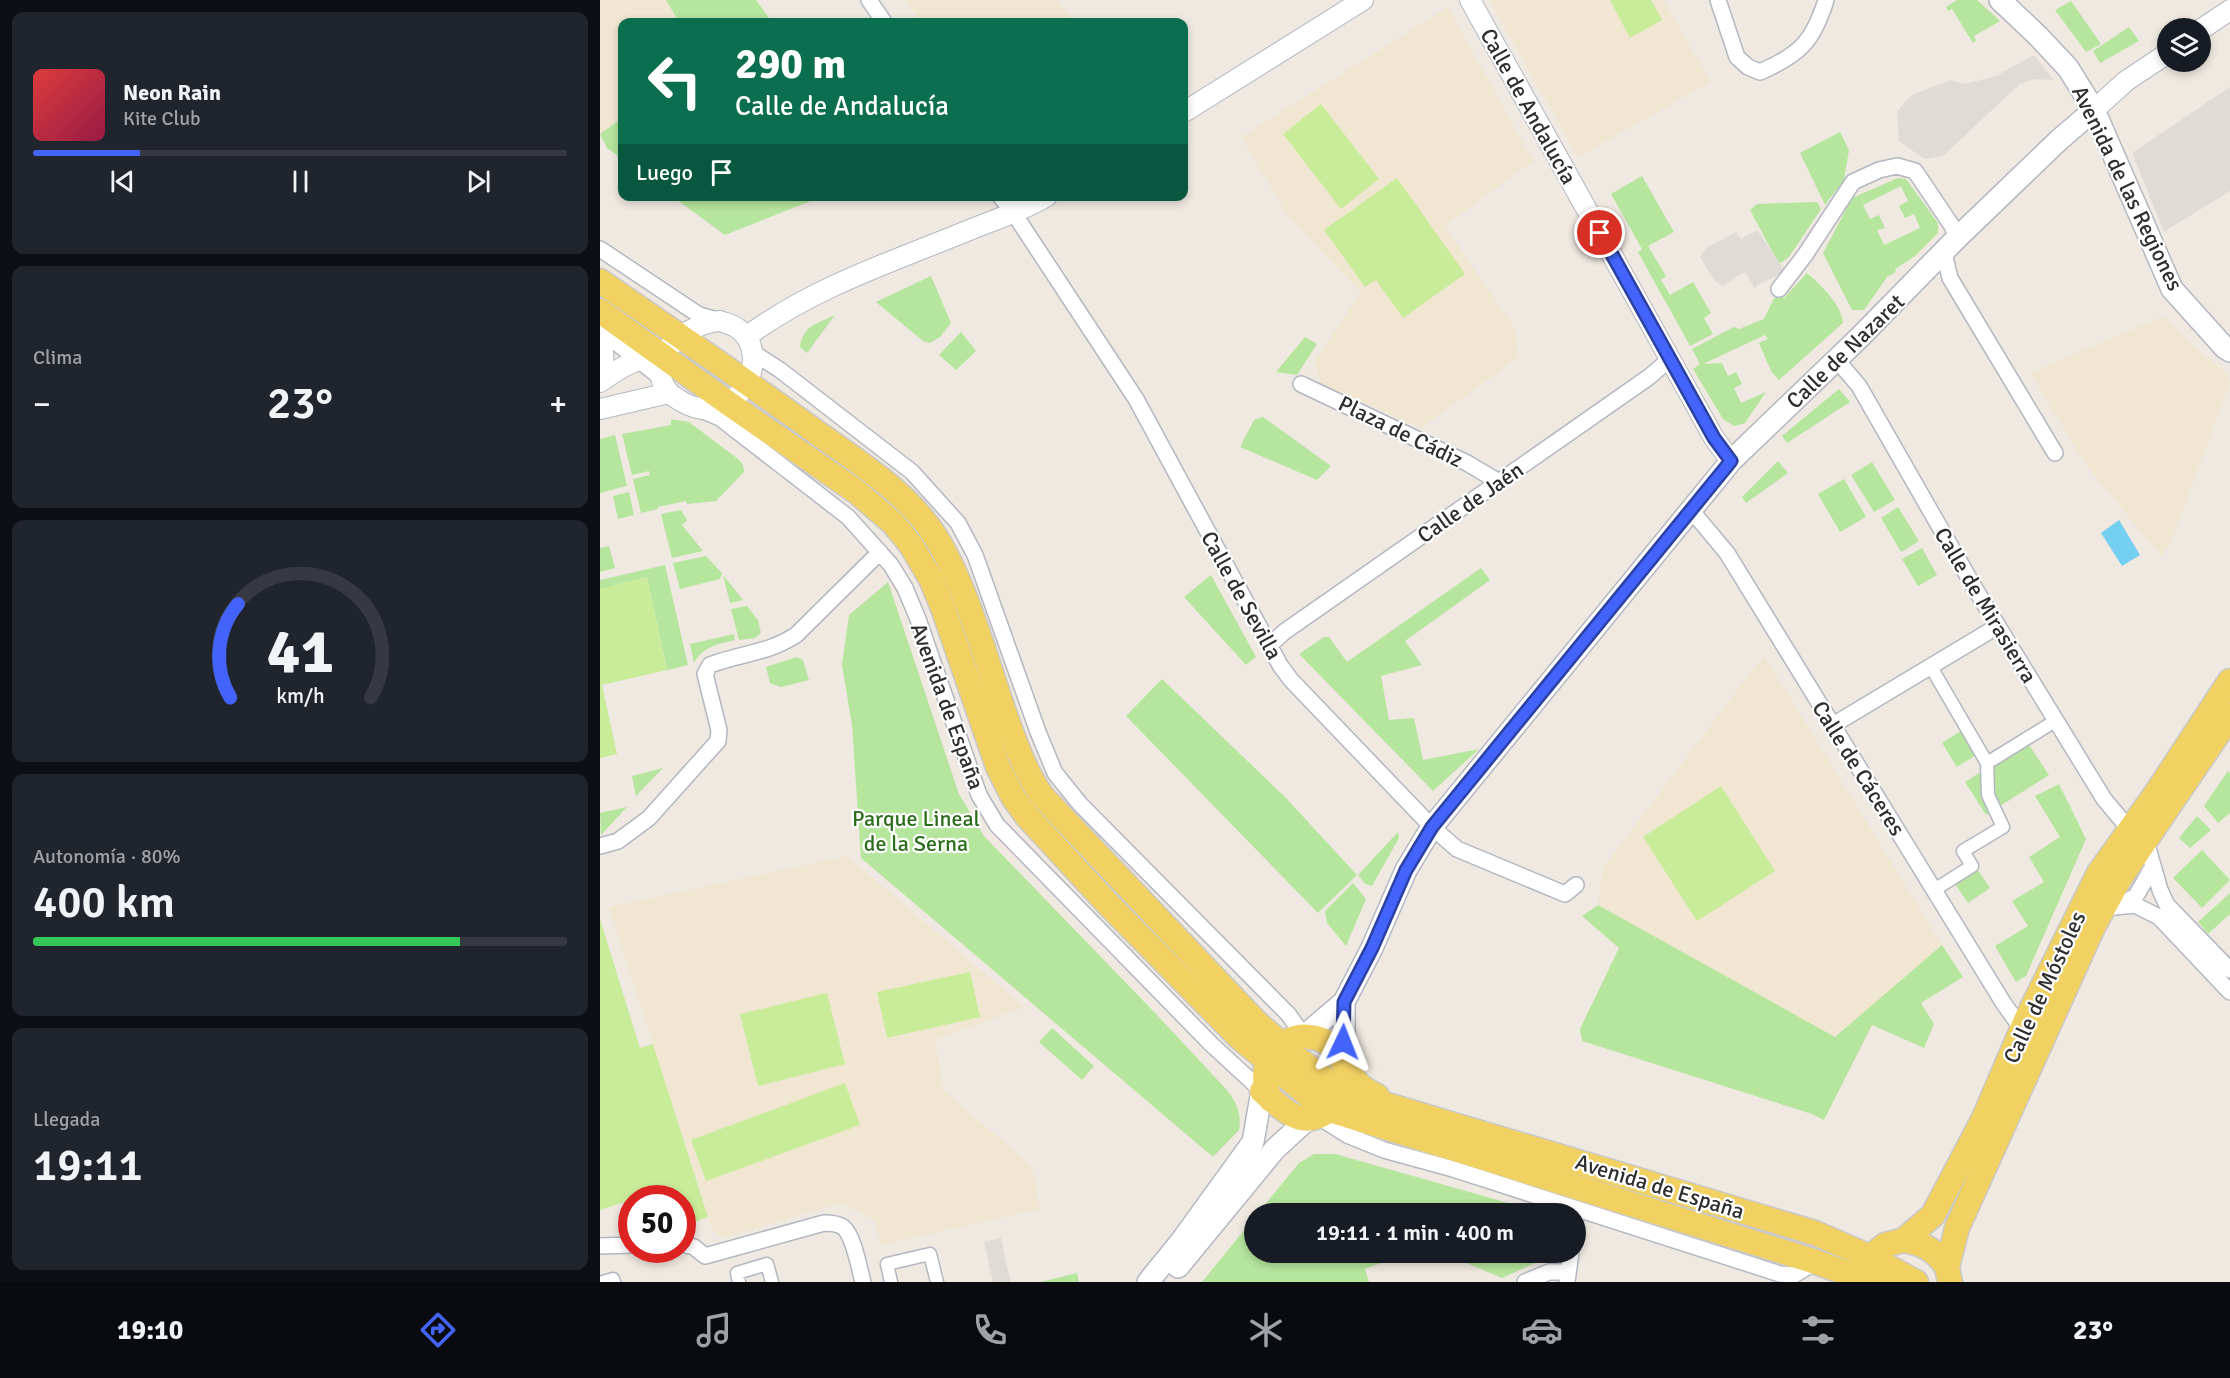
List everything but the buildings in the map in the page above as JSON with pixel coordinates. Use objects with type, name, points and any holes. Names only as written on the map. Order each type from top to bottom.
[{"type":"main road","name":"Avenida de las Regiones","points":[[2000,0],[2068,68],[2094,110],[2172,289],[2230,351]]},
{"type":"main road","name":"Calle de Nazaret","points":[[1344,1002],[1372,948],[1406,870],[1432,827],[1731,461],[1837,360],[2059,140],[2094,110]]},
{"type":"main road","name":"Avenida de España","points":[[600,281],[765,394],[875,474],[919,514],[935,536],[949,563],[1030,778],[1042,796],[1256,1022],[1269,1075],[1284,1112],[1292,1116],[1325,1109],[1398,1107]]},
{"type":"main road","name":"Avenida de España","points":[[600,311],[664,375],[728,403],[857,492],[893,523],[911,545],[931,579],[998,767],[1013,797],[1026,815],[1108,903],[1239,1037],[1269,1075]]},
{"type":"main road","name":"Calle de Móstoles","points":[[1948,1275],[1957,1228],[2069,978],[2111,907],[2120,878],[2157,792],[2230,681]]},
{"type":"main road","name":"Calle de Móstoles","points":[[1867,1275],[1885,1245],[1904,1240],[1933,1215],[1984,1118],[2022,1029],[2099,873],[2138,835],[2230,716]]},
{"type":"main road","points":[[1148,1282],[1182,1240],[1253,1142],[1269,1075],[1292,1038],[1304,1036],[1344,1002]]},
{"type":"main road","points":[[1167,1282],[1275,1149],[1325,1109],[1346,1082],[1344,1002]]},
{"type":"main road","name":"Avenida de España","points":[[1304,1036],[1324,1041],[1333,1047],[1355,1081],[1368,1092],[1398,1107],[1815,1233],[1867,1275]]},
{"type":"main road","name":"Avenida de España","points":[[1269,1075],[1298,1059],[1325,1109],[1816,1262],[1867,1275],[1916,1282]]},
{"type":"main road","points":[[1904,1240],[1921,1243],[1936,1253],[1948,1275]]},
{"type":"street","points":[[869,0],[881,18]]},
{"type":"street","points":[[1188,109],[1363,0]]},
{"type":"street","name":"Calle de Andalucía","points":[[1470,0],[1714,438],[1731,461]]},
{"type":"street","points":[[1718,0],[1737,57],[1748,67],[1760,72],[1791,57],[1804,46],[1826,0]]},
{"type":"street","points":[[2211,23],[2230,10]]},
{"type":"street","name":"Calle de Nazaret","points":[[2094,110],[2126,81],[2157,60]]},
{"type":"street","points":[[1779,289],[1805,255],[1853,182],[1879,170],[1897,166],[1915,171],[1952,226],[1950,278],[2055,453]]},
{"type":"street","name":"Calle de Sevilla","points":[[1004,201],[1136,399],[1270,645],[1292,680],[1432,827],[1457,849],[1565,894],[1576,885]]},
{"type":"street","points":[[692,408],[711,408],[728,403],[739,395],[748,384],[752,368],[749,345],[773,316],[838,283],[1036,201]]},
{"type":"street","points":[[600,249],[699,315],[737,328],[749,345],[912,472],[958,523],[975,555],[1038,732],[1055,773],[1080,804],[1288,1014],[1304,1036]]},
{"type":"street","points":[[600,409],[664,375],[680,337],[700,325],[720,321]]},
{"type":"street","points":[[600,330],[638,359],[664,375]]},
{"type":"street","points":[[600,337],[604,352],[604,365],[600,374]]},
{"type":"street","points":[[600,382],[638,359]]},
{"type":"street","name":"Calle de Jaén","points":[[1270,645],[1293,626],[1670,359]]},
{"type":"street","name":"Calle de Mirasierra","points":[[1837,360],[1859,386],[1998,626],[2104,799],[2138,835]]},
{"type":"street","name":"Avenida de España","points":[[664,375],[692,408],[720,418],[848,517],[880,552],[905,588],[918,619],[979,795],[997,825],[1211,1044],[1269,1075]]},
{"type":"street","name":"Plaza de Cádiz","points":[[1301,384],[1467,463],[1499,482]]},
{"type":"street","name":"Calle de Cáceres","points":[[1691,510],[1727,553],[2004,1004],[2022,1029]]},
{"type":"street","points":[[600,846],[618,841],[649,818],[718,741],[719,730],[705,674],[710,665],[728,658],[763,652],[796,635],[880,552]]},
{"type":"street","points":[[1833,725],[1998,626]]},
{"type":"street","points":[[1931,667],[1987,763],[1988,795],[2003,826],[1963,851],[1972,866],[1934,890]]},
{"type":"street","points":[[1987,763],[2055,721]]},
{"type":"street","points":[[2138,835],[2153,866],[2167,905],[2230,970]]},
{"type":"street","points":[[2111,907],[2136,896],[2153,866]]},
{"type":"street","points":[[2111,907],[2135,905],[2159,916],[2230,992]]},
{"type":"street","points":[[1288,1014],[1296,1019],[1304,1019],[1321,1014],[1344,1002]]},
{"type":"street","name":"Avenida de España","points":[[1325,1109],[1347,1135],[1538,1203]]},
{"type":"street","name":"Avenida de España","points":[[1586,1219],[1780,1274],[1794,1275],[1816,1262]]},
{"type":"street","points":[[696,1249],[705,1256],[824,1223],[834,1223],[843,1227],[850,1238],[863,1282]]},
{"type":"street","points":[[600,1246],[618,1245]]},
{"type":"street","points":[[891,1282],[887,1264],[930,1254],[937,1282]]},
{"type":"street","points":[[739,1282],[736,1273],[767,1264],[772,1282]]},
{"type":"street","points":[[1525,1282],[1549,1272],[1568,1277]]},
{"type":"street","points":[[603,1282],[613,1279],[614,1282]]},
{"type":"shaded area","points":[[600,0],[666,0],[677,18],[618,18],[618,120],[600,134]]},
{"type":"shaded area","points":[[905,0],[1058,0],[1071,18],[917,18]]},
{"type":"shaded area","points":[[1489,0],[1663,0],[1711,82],[1578,157]]},
{"type":"shaded area","points":[[1448,7],[1533,161],[1445,226],[1515,329],[1519,357],[1421,428],[1321,384],[1315,361],[1361,292],[1290,219],[1241,137]]},
{"type":"shaded area","points":[[2034,55],[2054,80],[2034,79],[2020,84],[1943,156],[1924,159],[1899,141],[1897,111],[1912,95],[1950,80],[1965,84],[1996,76]]},
{"type":"shaded area","points":[[2230,87],[2230,191],[2164,232],[2132,153]]},
{"type":"shaded area","points":[[1757,230],[1786,272],[1755,288],[1745,272],[1722,286],[1714,280],[1700,257],[1706,248],[1736,232],[1741,239]]},
{"type":"shaded area","points":[[2159,318],[2166,318],[2184,338],[2227,374],[2230,383],[2171,542],[2161,556],[2086,465],[2030,373]]},
{"type":"shaded area","points":[[1764,655],[1942,945],[1835,1037],[1598,905],[1603,868]]},
{"type":"shaded area","points":[[847,856],[1024,1007],[935,1040],[944,1091],[1032,1166],[1040,1209],[881,1245],[874,1220],[841,1203],[727,1237],[713,1231],[609,907]]},
{"type":"shaded area","points":[[1001,1238],[1011,1282],[993,1282],[984,1242]]},
{"type":"green space","points":[[666,0],[756,0],[769,18],[677,18]]},
{"type":"green space","points":[[1610,0],[1651,0],[1662,20],[1630,38]]},
{"type":"green space","points":[[1957,0],[1977,0],[2000,21],[1974,36],[1976,41],[1973,43],[1952,9],[1948,11],[1946,7]]},
{"type":"green space","points":[[2071,1],[2101,44],[2086,52],[2055,10]]},
{"type":"green space","points":[[2129,27],[2139,41],[2100,63],[2093,51]]},
{"type":"green space","points":[[1321,104],[1379,179],[1341,209],[1283,134]]},
{"type":"green space","points":[[618,121],[618,156],[607,148],[600,134]]},
{"type":"green space","points":[[1840,132],[1849,150],[1844,180],[1825,205],[1800,153]]},
{"type":"green space","points":[[1642,176],[1674,232],[1648,246],[1666,276],[1661,280],[1670,295],[1693,282],[1711,313],[1704,318],[1713,334],[1690,346],[1638,252],[1642,249],[1611,194]]},
{"type":"green space","points":[[1397,178],[1465,274],[1403,318],[1376,280],[1365,287],[1324,230]]},
{"type":"green space","points":[[1898,178],[1906,179],[1938,223],[1938,233],[1915,256],[1887,277],[1864,310],[1852,310],[1823,253],[1852,198]],"holes":[[[1901,186],[1908,201],[1899,206],[1905,218],[1914,214],[1920,228],[1884,245],[1877,230],[1885,228],[1879,215],[1870,219],[1863,205]]]},
{"type":"green space","points":[[678,201],[811,201],[725,235]]},
{"type":"green space","points":[[1817,202],[1821,209],[1789,257],[1779,264],[1750,210],[1757,204]]},
{"type":"green space","points":[[1807,273],[1835,302],[1843,323],[1779,380],[1771,371],[1759,343],[1768,339],[1765,335],[1703,364],[1722,363],[1728,376],[1736,372],[1742,384],[1734,388],[1741,403],[1766,392],[1745,423],[1734,426],[1723,419],[1693,369],[1700,364],[1692,349],[1734,327],[1739,329],[1764,319],[1774,298],[1785,297]]},
{"type":"green space","points":[[931,276],[951,323],[940,337],[930,343],[923,341],[876,302]]},
{"type":"green space","points":[[835,315],[807,353],[800,347],[804,334],[812,326]]},
{"type":"green space","points":[[961,332],[976,351],[956,370],[939,355]]},
{"type":"green space","points":[[1305,337],[1317,344],[1297,375],[1276,372]]},
{"type":"green space","points":[[1839,389],[1850,402],[1787,443],[1782,436]]},
{"type":"green space","points":[[1263,417],[1331,466],[1317,480],[1240,447],[1254,420]]},
{"type":"green space","points":[[671,419],[689,422],[738,459],[743,465],[744,472],[716,501],[687,504],[686,501],[641,513],[633,479],[650,475],[649,471],[632,475],[622,434],[671,425]]},
{"type":"green space","points":[[615,435],[627,486],[600,493],[600,439]]},
{"type":"green space","points":[[1778,461],[1788,473],[1746,503],[1742,497]]},
{"type":"green space","points":[[1872,462],[1895,500],[1874,512],[1851,475]]},
{"type":"green space","points":[[1844,479],[1866,517],[1840,532],[1818,494]]},
{"type":"green space","points":[[629,492],[634,515],[618,519],[613,496]]},
{"type":"green space","points":[[1898,507],[1919,541],[1901,552],[1881,518]]},
{"type":"green space","points":[[681,510],[687,520],[682,525],[703,551],[672,558],[661,514]]},
{"type":"green space","points":[[609,546],[615,568],[600,572],[600,548]]},
{"type":"green space","points":[[1922,548],[1937,575],[1918,586],[1902,559]]},
{"type":"green space","points":[[706,556],[722,573],[720,579],[680,589],[673,563]]},
{"type":"green space","points":[[665,565],[688,665],[667,670],[647,577],[600,589],[600,580]]},
{"type":"green space","points":[[1481,568],[1490,580],[1405,641],[1422,665],[1381,676],[1389,720],[1414,718],[1423,760],[1479,749],[1433,791],[1299,654],[1324,637],[1329,637],[1347,662]]},
{"type":"green space","points":[[723,575],[743,600],[730,603]]},
{"type":"green space","points":[[1211,575],[1256,657],[1246,665],[1184,597]]},
{"type":"green space","points":[[647,577],[667,670],[602,685],[617,754],[600,758],[600,589]]},
{"type":"green space","name":"Parque Lineal de la Serna","points":[[888,582],[959,794],[984,836],[1157,1015],[1233,1098],[1239,1113],[1239,1130],[1213,1157],[861,858],[852,725],[842,665],[849,615]]},
{"type":"green space","points":[[747,606],[758,620],[761,633],[755,638],[739,640],[731,609]]},
{"type":"green space","points":[[734,634],[735,640],[707,649],[694,663],[690,644]]},
{"type":"green space","points":[[797,657],[803,660],[809,680],[781,687],[770,683],[766,667]]},
{"type":"green space","points":[[1162,679],[1286,798],[1357,875],[1318,913],[1126,716]]},
{"type":"green space","points":[[1964,729],[1979,753],[1957,767],[1942,743]]},
{"type":"green space","points":[[2027,742],[2049,775],[1986,815],[1965,782]]},
{"type":"green space","points":[[663,768],[636,796],[632,776]]},
{"type":"green space","points":[[2228,771],[2230,773],[2230,813],[2218,823],[2204,806]]},
{"type":"green space","points":[[2059,784],[2086,839],[2026,976],[2016,982],[1995,946],[2028,926],[2012,901],[2044,882],[2029,857],[2060,837],[2035,796]]},
{"type":"green space","points":[[1721,786],[1775,871],[1697,921],[1643,837]]},
{"type":"green space","points":[[627,807],[601,835],[600,813]]},
{"type":"green space","points":[[2197,816],[2211,830],[2190,848],[2179,838]]},
{"type":"green space","points":[[1398,832],[1399,838],[1372,886],[1365,884],[1358,875]]},
{"type":"green space","points":[[2202,850],[2230,880],[2202,908],[2173,878]]},
{"type":"green space","points":[[1977,869],[1990,888],[1968,903],[1955,884]]},
{"type":"green space","points":[[1353,883],[1366,899],[1346,946],[1327,923],[1325,911]]},
{"type":"green space","points":[[2230,893],[2230,914],[2208,934],[2198,922]]},
{"type":"green space","points":[[1598,905],[1835,1037],[1942,945],[1963,977],[1921,1003],[1934,1024],[1924,1048],[1872,1025],[1824,1120],[1812,1114],[1582,1041],[1580,1029],[1619,948],[1582,916]]},
{"type":"green space","points":[[600,919],[640,1048],[653,1044],[708,1217],[696,1221],[696,1185],[618,1185],[618,1204],[600,1210]]},
{"type":"green space","points":[[970,972],[980,1017],[887,1038],[877,992]]},
{"type":"green space","points":[[827,993],[845,1064],[758,1086],[740,1014]]},
{"type":"green space","points":[[1052,1028],[1094,1066],[1082,1080],[1039,1042]]},
{"type":"green space","points":[[845,1083],[860,1125],[706,1181],[691,1140]]},
{"type":"green space","points":[[1314,1154],[1335,1154],[1509,1203],[1266,1203],[1299,1163]]},
{"type":"green space","points":[[1244,1230],[1244,1263],[1381,1263],[1365,1269],[1369,1282],[1202,1282]]},
{"type":"green space","points":[[1467,1263],[1536,1263],[1502,1278]]},
{"type":"green space","points":[[1077,1273],[1079,1282],[1040,1282]]},
{"type":"water","points":[[2119,520],[2140,555],[2122,566],[2101,533]]},
{"type":"route","points":[[1343,1042],[1344,1002],[1421,843],[1731,461],[1714,438],[1600,233]]}]
